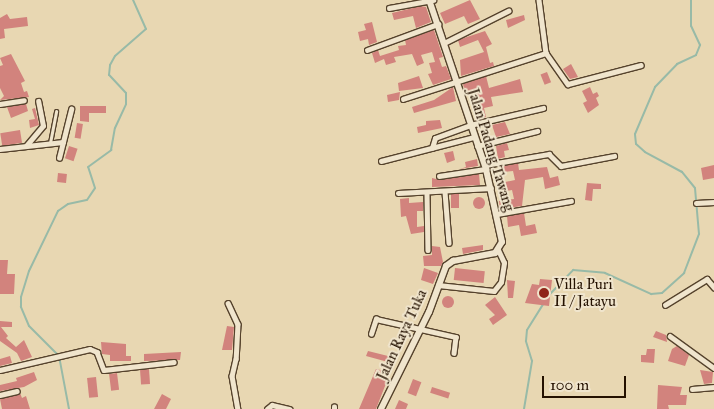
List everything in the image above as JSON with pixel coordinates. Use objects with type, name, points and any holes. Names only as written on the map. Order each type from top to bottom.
[{"type":"street","points":[[389,8],[431,0]]},
{"type":"street","name":"Jalan Padang Tawang","points":[[431,0],[491,188],[503,236],[498,250]]},
{"type":"street","points":[[539,0],[546,53],[571,85],[641,65]]},
{"type":"street","points":[[444,43],[508,11]]},
{"type":"street","points":[[367,50],[438,24]]},
{"type":"street","points":[[403,99],[456,80],[546,53]]},
{"type":"street","points":[[0,104],[24,100]]},
{"type":"street","points":[[26,146],[43,126],[38,102]]},
{"type":"street","points":[[432,148],[435,138],[470,126],[542,108]]},
{"type":"street","points":[[59,158],[71,109]]},
{"type":"street","points":[[477,146],[537,131]]},
{"type":"street","points":[[381,160],[474,137]]},
{"type":"street","points":[[0,149],[63,142]]},
{"type":"street","points":[[439,176],[548,154],[561,166],[614,156]]},
{"type":"street","points":[[398,193],[427,194],[491,188]]},
{"type":"street","points":[[445,192],[449,243]]},
{"type":"street","points":[[427,194],[428,250]]},
{"type":"street","points":[[497,214],[571,201]]},
{"type":"street","points":[[696,203],[714,202]]},
{"type":"street","points":[[438,285],[494,291],[501,282],[504,263],[498,250]]},
{"type":"street","name":"Jalan Raya Tuka","points":[[381,409],[421,330],[443,270],[453,261],[490,255],[498,250]]},
{"type":"street","points":[[665,305],[707,279],[714,286]]},
{"type":"street","points":[[228,303],[238,324],[236,358],[232,376],[238,409]]},
{"type":"street","points":[[371,334],[376,319],[456,337],[454,353]]},
{"type":"street","points":[[670,336],[714,368]]},
{"type":"street","points":[[0,370],[90,350],[97,352],[104,370],[174,362]]},
{"type":"street","points":[[692,389],[714,387]]},
{"type":"street","points":[[0,395],[17,391]]},
{"type":"street","points":[[267,409],[272,406],[290,409]]},
{"type":"lane","points":[[50,143],[56,112]]},
{"type":"building","points":[[470,0],[480,19],[468,24],[464,16],[445,24],[440,13]]},
{"type":"building","points":[[421,6],[426,7],[431,22],[416,28],[413,16],[394,20],[392,13]]},
{"type":"building","points":[[7,14],[10,19],[27,17],[28,26],[4,29],[5,38],[0,39],[0,18]]},
{"type":"building","points":[[524,15],[525,20],[508,28],[506,20]]},
{"type":"building","points":[[372,22],[377,42],[369,45],[368,39],[360,41],[358,32],[366,30],[364,24]]},
{"type":"building","points":[[434,30],[443,57],[439,58],[442,67],[446,66],[451,79],[433,85],[428,74],[432,73],[429,63],[435,62],[432,52],[421,55],[424,63],[417,66],[412,54],[394,57],[396,62],[386,65],[384,59],[375,63],[372,53],[378,50],[380,56],[399,50],[398,46],[406,45],[405,40]]},
{"type":"building","points":[[485,31],[492,44],[486,47],[490,63],[493,62],[494,66],[461,76],[460,60],[484,52],[478,40],[460,47],[458,40]]},
{"type":"building","points":[[11,54],[25,81],[21,83],[24,92],[27,91],[29,97],[0,100],[4,96],[0,88],[0,66],[3,65],[0,58]]},
{"type":"building","points":[[571,64],[578,77],[570,79],[563,69]]},
{"type":"building","points":[[547,72],[551,82],[545,85],[541,75]]},
{"type":"building","points":[[419,76],[423,88],[399,91],[398,83]]},
{"type":"building","points":[[486,76],[489,88],[520,79],[523,92],[491,97],[493,106],[484,108],[486,117],[476,119],[471,91],[465,92],[463,84]]},
{"type":"building","points":[[453,87],[456,101],[414,113],[412,107],[434,100]]},
{"type":"building","points":[[590,87],[593,94],[597,92],[599,96],[596,98],[599,105],[588,113],[583,103],[587,101],[582,91]]},
{"type":"building","points":[[400,92],[399,100],[388,102],[387,95]]},
{"type":"building","points":[[26,104],[28,111],[11,118],[7,107]]},
{"type":"building","points":[[80,106],[106,106],[106,113],[89,113],[89,122],[80,121]]},
{"type":"building","points":[[35,108],[39,125],[30,128],[29,120],[35,119],[32,109]]},
{"type":"building","points":[[440,120],[442,128],[418,133],[417,127],[426,125],[426,121]]},
{"type":"building","points":[[505,122],[510,134],[496,137],[492,125]]},
{"type":"building","points":[[77,123],[83,124],[81,139],[75,138]]},
{"type":"building","points":[[20,130],[22,143],[2,146],[0,133]]},
{"type":"building","points":[[507,143],[509,150],[504,151],[505,157],[498,159],[496,146]]},
{"type":"building","points":[[69,146],[78,149],[74,161],[65,158]]},
{"type":"building","points":[[453,151],[455,160],[447,163],[444,153]]},
{"type":"building","points":[[477,159],[478,166],[460,169],[466,167],[465,162]]},
{"type":"building","points":[[518,163],[519,170],[547,167],[550,178],[558,176],[560,185],[545,189],[543,177],[525,180],[522,206],[500,209],[499,201],[514,199],[512,190],[506,191],[505,182],[515,180],[513,171],[504,172],[502,166]]},
{"type":"building","points":[[714,165],[714,178],[703,180],[701,168]]},
{"type":"building","points":[[58,173],[67,174],[66,183],[57,182]]},
{"type":"building","points":[[479,174],[480,185],[432,187],[432,178],[440,180]]},
{"type":"building","points":[[587,183],[601,184],[601,189],[593,189],[592,201],[585,200]]},
{"type":"building","points":[[451,194],[459,194],[459,208],[451,208]]},
{"type":"building","points":[[479,197],[485,203],[479,209],[473,203]]},
{"type":"building","points":[[409,198],[409,203],[423,202],[423,211],[417,211],[417,227],[424,226],[424,232],[411,234],[406,216],[401,217],[400,199]]},
{"type":"building","points":[[524,213],[526,226],[535,224],[537,233],[521,236],[519,225],[508,227],[507,216]]},
{"type":"building","points":[[483,245],[483,250],[463,254],[462,248]]},
{"type":"building","points":[[432,246],[440,247],[443,262],[441,266],[424,266],[423,256],[432,255]]},
{"type":"building","points":[[0,260],[8,260],[7,274],[15,274],[14,294],[0,294]]},
{"type":"building","points":[[424,268],[438,273],[433,284],[421,280]]},
{"type":"building","points":[[455,268],[485,271],[484,283],[454,280]]},
{"type":"building","name":"Villa Puri II / Jatayu","points":[[540,279],[552,280],[549,306],[525,303],[532,284],[539,285]]},
{"type":"building","points":[[507,280],[515,281],[513,298],[508,298]]},
{"type":"building","points":[[450,296],[453,297],[453,307],[446,308],[443,307],[442,300],[443,297]]},
{"type":"building","points":[[495,297],[507,315],[493,325],[489,319],[495,315],[485,305]]},
{"type":"building","points":[[0,321],[12,322],[12,327],[1,327],[8,336],[6,338],[16,347],[24,340],[32,357],[21,361],[17,353],[0,341]]},
{"type":"building","points":[[227,326],[234,327],[232,350],[222,350]]},
{"type":"building","points":[[656,331],[666,335],[667,342],[653,337]]},
{"type":"building","points":[[101,342],[126,344],[126,356],[131,356],[131,361],[110,361],[110,355],[102,354]]},
{"type":"building","points":[[677,346],[689,355],[685,366],[668,361],[672,349]]},
{"type":"building","points":[[647,349],[655,349],[654,363],[641,362],[641,355],[646,355]]},
{"type":"building","points":[[368,351],[396,358],[376,409],[359,409],[376,369],[385,371],[388,362],[366,356]]},
{"type":"building","points":[[181,352],[180,360],[144,361],[144,354]]},
{"type":"building","points":[[10,356],[12,363],[0,366],[0,359]]},
{"type":"building","points":[[149,369],[150,384],[141,385],[140,370]]},
{"type":"building","points":[[700,370],[713,372],[712,383],[704,384]]},
{"type":"building","points":[[34,372],[37,380],[24,387],[0,391],[0,385],[17,381],[16,378]]},
{"type":"building","points":[[117,373],[119,390],[111,391],[109,374]]},
{"type":"building","points":[[96,377],[98,397],[89,398],[87,378]]},
{"type":"building","points":[[413,379],[421,382],[416,396],[408,393]]},
{"type":"building","points":[[658,385],[682,387],[680,395],[687,395],[686,405],[668,405],[669,409],[657,409]]},
{"type":"building","points":[[432,387],[450,393],[448,399],[430,393]]},
{"type":"building","points":[[20,393],[22,398],[26,396],[30,409],[2,409],[0,399]]},
{"type":"building","points":[[162,394],[171,399],[166,409],[154,409]]},
{"type":"building","points":[[399,400],[408,404],[406,409],[395,409]]},
{"type":"waterway","points":[[69,409],[59,356],[29,326],[21,307],[21,297],[29,271],[58,211],[68,204],[87,200],[95,188],[88,167],[111,150],[115,128],[126,104],[126,93],[109,75],[110,65],[115,56],[146,29],[133,0]]},
{"type":"waterway","points":[[549,295],[573,270],[605,273],[651,294],[662,293],[684,273],[699,234],[695,188],[682,172],[645,152],[636,144],[635,134],[655,87],[677,64],[696,55],[700,45],[691,26],[691,0]]},
{"type":"waterway","points":[[524,409],[532,361],[526,341],[527,330],[544,303]]},
{"type":"place","name":"Villa Puri II / Jatayu","points":[[544,293]]}]
